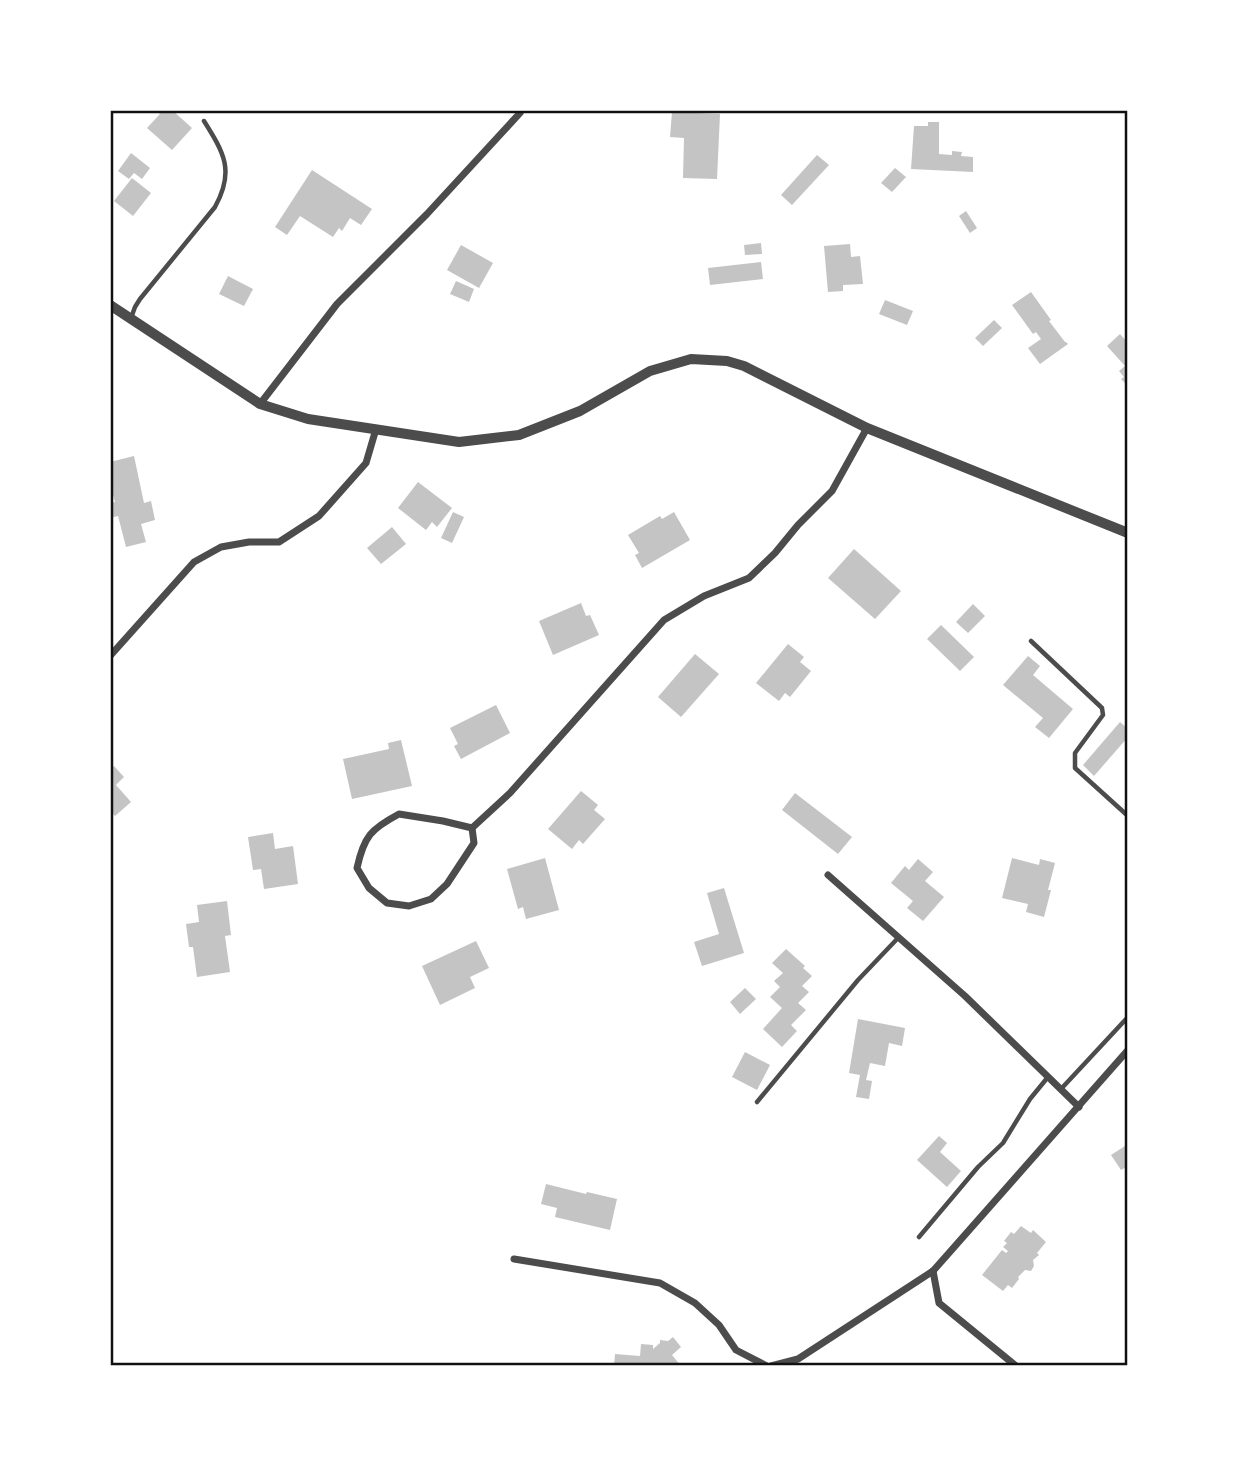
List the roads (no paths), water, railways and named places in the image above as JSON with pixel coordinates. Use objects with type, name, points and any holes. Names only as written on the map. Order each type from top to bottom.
[{"type":"street","points":[[260,404],[337,304],[427,214],[520,113]]},
{"type":"street","points":[[110,305],[260,404],[308,419],[459,442],[519,435],[580,411],[650,371],[691,359],[727,361],[744,366],[867,428],[1128,533]]},
{"type":"street","points":[[472,828],[510,793],[664,620],[704,596],[749,578],[775,553],[832,491],[867,428]]},
{"type":"street","points":[[110,656],[194,562],[221,547],[249,542],[279,542],[319,516],[366,463],[376,429]]},
{"type":"street","points":[[399,814],[472,828],[474,843],[447,884],[431,899],[409,906],[387,903],[369,888],[357,868],[362,846],[378,825],[399,814]]},
{"type":"street","points":[[828,875],[965,996],[1079,1107]]},
{"type":"street","points":[[514,1258],[660,1283],[695,1303],[719,1325],[736,1350],[769,1366],[798,1359],[933,1271],[1128,1050]]},
{"type":"street","points":[[933,1271],[939,1303],[1016,1366]]},
{"type":"lane","points":[[131,319],[140,299],[215,207],[222,194],[227,171],[225,160],[204,121]]},
{"type":"lane","points":[[1031,641],[1102,708],[1103,715],[1076,752],[1075,768],[1128,816]]},
{"type":"lane","points":[[757,1102],[858,980],[899,937]]},
{"type":"lane","points":[[1060,1089],[1128,1017]]},
{"type":"lane","points":[[919,1237],[978,1167],[1003,1143],[1030,1099],[1048,1077]]}]
